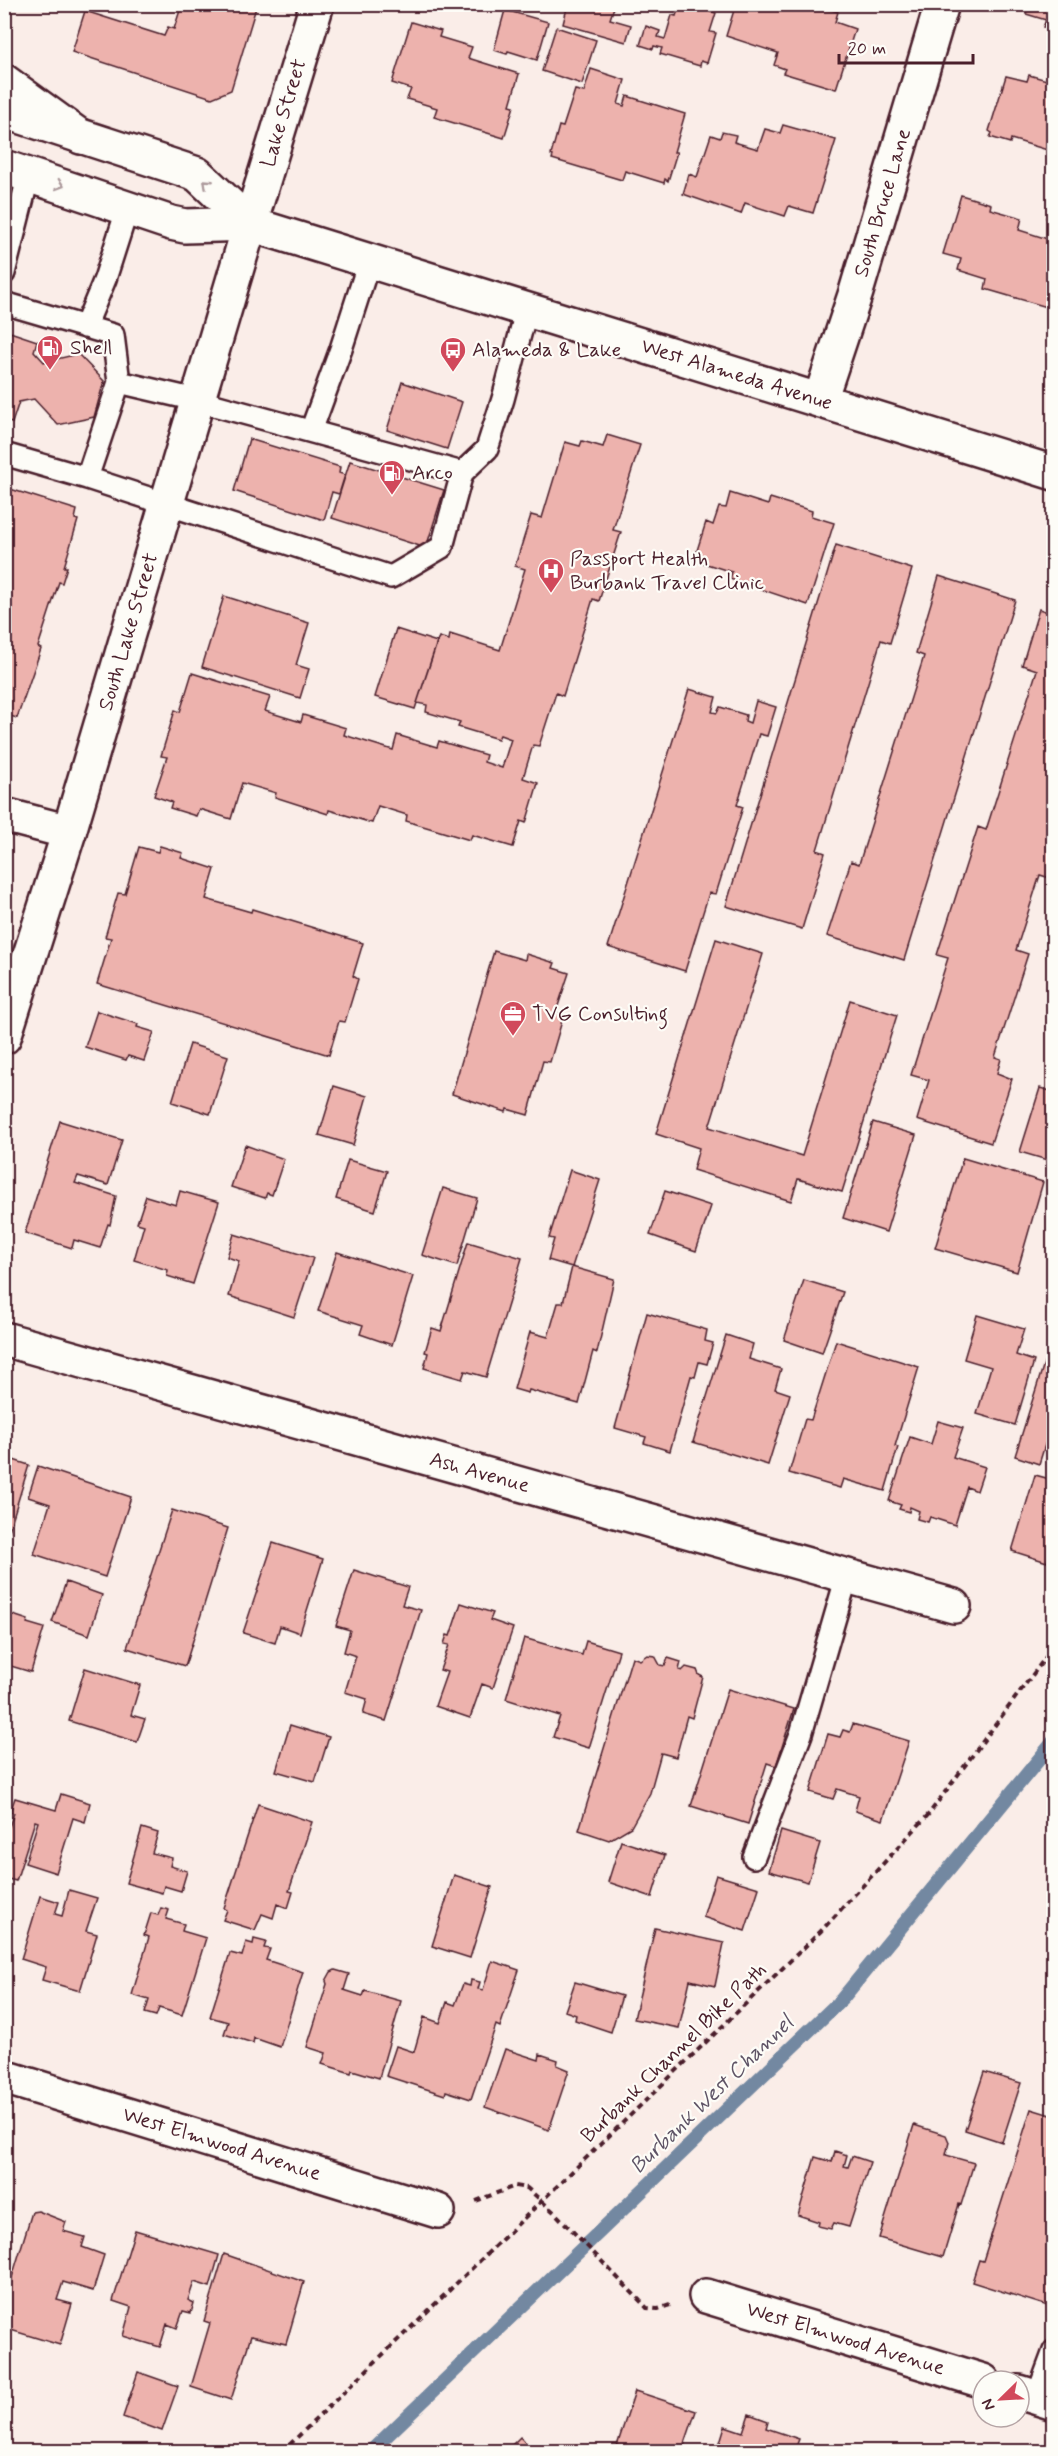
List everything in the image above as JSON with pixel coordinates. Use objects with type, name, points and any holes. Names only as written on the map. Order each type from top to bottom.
[{"type":"main road","name":"Lake Street","points":[[250,224],[317,4]]},
{"type":"main road","name":"South Bruce Lane","points":[[820,399],[859,280],[942,4]]},
{"type":"main road","points":[[4,81],[81,137]]},
{"type":"main road","name":"West Alameda Avenue","points":[[4,111],[198,174],[250,224]]},
{"type":"main road","name":"West Alameda Avenue","points":[[17,171],[185,226],[250,224],[369,262],[528,308],[1053,473]]},
{"type":"main road","name":"South Lake Street","points":[[4,1037],[69,832],[250,224]]},
{"type":"main road","points":[[4,814],[69,832]]},
{"type":"main road","name":"Ash Avenue","points":[[4,1339],[954,1606]]},
{"type":"main road","name":"West Elmwood Avenue","points":[[4,2077],[438,2211]]},
{"type":"main road","name":"West Elmwood Avenue","points":[[706,2296],[971,2377]]},
{"type":"lane","points":[[4,273],[17,171]]},
{"type":"lane","points":[[85,327],[105,279],[128,207]]},
{"type":"lane","points":[[311,431],[369,262]]},
{"type":"lane","points":[[4,303],[113,335],[119,382],[87,478]]},
{"type":"lane","points":[[4,454],[87,478],[167,506],[391,577],[442,547],[462,473],[487,449],[504,399],[528,308]]},
{"type":"lane","points":[[119,382],[196,400],[462,473]]},
{"type":"lane","points":[[754,1857],[801,1734],[847,1576]]},
{"type":"lane","points":[[1037,2397],[1053,2351]]},
{"type":"path","name":"Burbank Channel Bike Path","points":[[282,2451],[543,2202],[821,1931],[928,1815],[1053,1646]]},
{"type":"path","points":[[438,2211],[458,2209],[515,2186],[527,2188],[554,2212],[647,2308]]},
{"type":"building","points":[[182,4],[257,4],[231,90],[212,98],[72,52],[85,11],[164,36],[168,27],[174,29]]},
{"type":"building","points":[[568,4],[615,4],[610,19],[631,25],[626,42],[563,24]]},
{"type":"building","points":[[680,4],[690,4],[716,13],[710,32],[716,33],[707,63],[701,61],[700,66],[660,54],[662,48],[654,46],[653,49],[640,45],[646,26],[660,31],[658,37],[665,39],[672,15],[676,16]]},
{"type":"building","points":[[728,4],[812,4],[838,12],[835,22],[855,29],[836,89],[783,73],[785,69],[774,65],[778,53],[726,36],[735,7]]},
{"type":"building","points":[[1029,4],[1054,4],[1054,30],[1043,27],[1046,20],[1026,14]]},
{"type":"building","points":[[505,10],[548,22],[537,60],[508,51],[507,54],[494,50]]},
{"type":"building","points":[[411,22],[441,31],[439,37],[472,47],[468,58],[519,74],[510,105],[514,106],[504,138],[434,117],[437,108],[407,99],[411,89],[392,83]]},
{"type":"building","points":[[556,27],[596,40],[582,84],[542,71]]},
{"type":"building","points":[[591,69],[625,80],[618,104],[624,106],[627,96],[685,114],[668,181],[665,179],[664,183],[625,171],[622,180],[552,159],[551,155],[559,126],[563,127],[575,90],[584,92]]},
{"type":"building","points":[[1029,75],[1054,82],[1054,152],[1011,139],[1010,143],[990,137],[992,133],[989,131],[1006,76],[1027,81]]},
{"type":"building","points":[[783,125],[836,140],[813,213],[789,206],[785,216],[745,203],[741,214],[683,194],[689,174],[697,177],[711,135],[720,138],[722,132],[736,135],[734,142],[758,149],[765,129],[780,133]]},
{"type":"building","points":[[1054,192],[1054,220],[1046,218]]},
{"type":"building","points":[[961,195],[991,204],[990,209],[1022,218],[1019,230],[1054,241],[1054,309],[985,289],[987,279],[958,270],[961,259],[943,254]]},
{"type":"building","name":"Shell","points":[[7,331],[37,341],[34,351],[44,362],[78,354],[104,381],[94,417],[58,425],[34,399],[19,402],[12,423],[4,421],[4,338]]},
{"type":"building","points":[[402,382],[462,402],[447,449],[387,430]]},
{"type":"building","points":[[607,435],[640,445],[613,530],[621,532],[599,601],[593,599],[563,696],[556,693],[539,746],[533,745],[523,778],[538,783],[526,823],[521,821],[513,847],[472,835],[470,840],[406,821],[407,815],[378,806],[372,823],[329,810],[328,814],[275,797],[276,793],[242,783],[231,819],[199,809],[196,816],[170,808],[172,802],[154,796],[167,757],[161,756],[175,710],[180,712],[192,673],[270,697],[265,711],[301,722],[303,715],[346,728],[344,735],[393,750],[397,735],[437,747],[439,741],[486,755],[484,762],[502,768],[511,739],[500,735],[498,739],[458,727],[460,722],[426,712],[427,705],[417,703],[439,637],[449,640],[450,634],[500,650],[525,569],[515,566],[531,515],[542,518],[565,442],[580,446],[582,441],[603,447]]},
{"type":"building","points":[[249,439],[340,467],[339,473],[345,475],[339,494],[332,492],[324,520],[234,491]]},
{"type":"building","points":[[350,461],[444,490],[426,548],[332,518]]},
{"type":"building","points":[[7,488],[77,510],[75,519],[78,520],[64,567],[67,567],[62,583],[59,582],[38,647],[41,649],[17,718],[7,715],[4,718],[4,496]]},
{"type":"building","points":[[730,493],[768,505],[770,498],[812,511],[811,516],[834,523],[808,605],[730,579],[732,572],[694,560],[706,522],[713,525],[719,507],[726,508]]},
{"type":"building","points":[[836,545],[912,569],[890,643],[881,640],[817,850],[825,853],[802,929],[726,906]]},
{"type":"building","points":[[939,576],[1015,600],[904,960],[827,936],[851,861],[859,864],[924,656],[916,653]]},
{"type":"building","points":[[224,596],[309,623],[296,665],[309,669],[300,698],[202,667]]},
{"type":"building","points":[[1039,609],[1054,614],[1054,866],[1050,878],[1040,875],[1016,950],[1028,954],[995,1057],[1001,1059],[997,1073],[1012,1079],[991,1143],[917,1120],[929,1080],[911,1075],[948,958],[937,955],[978,827],[986,830],[1037,670],[1022,665]]},
{"type":"building","points":[[396,629],[437,642],[415,709],[375,697]]},
{"type":"building","points":[[689,689],[716,697],[712,712],[717,713],[720,707],[746,715],[745,721],[750,723],[756,701],[776,707],[767,736],[759,734],[737,805],[743,807],[716,894],[709,893],[685,971],[608,947]]},
{"type":"building","points":[[160,846],[183,853],[181,858],[215,869],[206,899],[251,912],[252,909],[363,943],[353,976],[358,979],[345,1022],[339,1021],[329,1055],[97,984],[111,938],[105,937],[118,893],[125,894],[139,847],[158,852]]},
{"type":"building","points":[[716,939],[763,954],[709,1127],[802,1156],[850,1000],[897,1015],[842,1192],[798,1179],[791,1201],[693,1170],[699,1148],[656,1134]]},
{"type":"building","name":"TVG Consulting","points":[[494,951],[525,960],[526,954],[555,963],[553,968],[569,973],[556,1012],[564,1014],[550,1062],[543,1061],[528,1115],[507,1109],[506,1112],[452,1094]]},
{"type":"building","points":[[97,1011],[138,1024],[137,1027],[154,1032],[144,1061],[128,1056],[126,1060],[85,1047]]},
{"type":"building","points":[[190,1044],[228,1056],[210,1114],[172,1102]]},
{"type":"building","points":[[334,1086],[367,1096],[353,1145],[319,1135]]},
{"type":"building","points":[[1040,1088],[1054,1092],[1054,1162],[1020,1152]]},
{"type":"building","points":[[60,1121],[122,1140],[108,1185],[78,1176],[75,1183],[116,1196],[110,1225],[108,1224],[100,1248],[74,1240],[72,1248],[25,1233]]},
{"type":"building","points":[[873,1122],[916,1135],[886,1232],[843,1218]]},
{"type":"building","points":[[245,1145],[284,1159],[272,1195],[267,1193],[265,1198],[231,1187]]},
{"type":"building","points":[[963,1158],[1043,1182],[1017,1272],[935,1248]]},
{"type":"building","points":[[348,1160],[387,1171],[375,1211],[336,1199]]},
{"type":"building","points":[[570,1170],[600,1180],[572,1267],[548,1260],[554,1239],[549,1238]]},
{"type":"building","points":[[443,1188],[477,1198],[457,1266],[422,1255]]},
{"type":"building","points":[[180,1191],[219,1202],[193,1284],[167,1276],[168,1270],[134,1260],[144,1225],[137,1223],[146,1196],[176,1205]]},
{"type":"building","points":[[665,1191],[711,1206],[696,1251],[650,1235]]},
{"type":"building","points":[[234,1234],[313,1258],[294,1317],[229,1296],[239,1261],[227,1257]]},
{"type":"building","points":[[468,1242],[522,1258],[486,1377],[465,1371],[462,1379],[424,1368],[428,1353],[425,1352],[432,1328],[441,1331]]},
{"type":"building","points":[[337,1252],[413,1276],[392,1345],[360,1334],[363,1325],[318,1311]]},
{"type":"building","points":[[572,1267],[614,1279],[597,1353],[593,1351],[579,1404],[529,1390],[528,1393],[514,1389],[530,1332],[548,1337],[558,1303],[563,1303]]},
{"type":"building","points":[[804,1280],[843,1292],[822,1353],[784,1340]]},
{"type":"building","points":[[647,1313],[707,1330],[705,1341],[713,1343],[707,1364],[699,1362],[695,1377],[691,1376],[670,1451],[644,1443],[646,1437],[615,1428]]},
{"type":"building","points":[[977,1315],[1024,1329],[1016,1355],[1034,1361],[1015,1425],[977,1414],[991,1367],[964,1359]]},
{"type":"building","points":[[726,1335],[753,1344],[749,1359],[781,1369],[775,1389],[790,1394],[768,1465],[693,1442]]},
{"type":"building","points":[[836,1341],[919,1367],[895,1446],[898,1447],[885,1491],[843,1479],[840,1488],[789,1473],[805,1419],[811,1420]]},
{"type":"building","points":[[1046,1357],[1054,1360],[1054,1430],[1050,1429],[1039,1464],[1015,1456]]},
{"type":"building","points":[[938,1421],[963,1428],[953,1457],[985,1467],[977,1491],[967,1487],[955,1525],[930,1517],[928,1522],[917,1519],[919,1511],[910,1507],[909,1512],[899,1509],[901,1505],[889,1501],[910,1437],[931,1444]]},
{"type":"building","points":[[4,1457],[29,1465],[4,1547]]},
{"type":"building","points":[[38,1466],[131,1497],[105,1577],[34,1554],[50,1504],[28,1497]]},
{"type":"building","points":[[1054,1467],[1054,1550],[1051,1550],[1047,1562],[1012,1551],[1035,1475],[1050,1479]]},
{"type":"building","points":[[172,1510],[228,1528],[185,1666],[127,1648]]},
{"type":"building","points":[[273,1543],[323,1559],[300,1633],[280,1626],[275,1643],[243,1633]]},
{"type":"building","points":[[354,1570],[408,1587],[402,1605],[421,1610],[386,1721],[363,1714],[367,1699],[345,1692],[356,1656],[344,1652],[350,1630],[336,1626]]},
{"type":"building","points":[[66,1582],[102,1595],[89,1635],[52,1622]]},
{"type":"building","points":[[461,1603],[493,1613],[490,1620],[513,1628],[493,1688],[482,1684],[470,1718],[435,1706],[447,1672],[440,1670],[449,1645],[444,1644],[447,1635],[450,1636]]},
{"type":"building","points":[[4,1612],[44,1628],[31,1672],[4,1664]]},
{"type":"building","points":[[524,1638],[582,1655],[586,1641],[619,1651],[589,1748],[553,1737],[560,1716],[506,1699]]},
{"type":"building","points":[[647,1655],[655,1656],[660,1665],[665,1666],[668,1658],[681,1662],[679,1670],[682,1671],[686,1667],[697,1670],[703,1677],[692,1718],[687,1716],[676,1757],[661,1753],[650,1793],[631,1827],[609,1840],[579,1830],[632,1657],[640,1660]]},
{"type":"building","points":[[85,1668],[140,1685],[131,1715],[145,1719],[137,1742],[69,1721]]},
{"type":"building","points":[[728,1689],[794,1709],[776,1766],[767,1763],[748,1824],[691,1806]]},
{"type":"building","points":[[853,1724],[909,1741],[883,1820],[855,1811],[859,1796],[837,1789],[833,1799],[810,1792],[828,1734],[840,1737],[843,1730],[850,1732]]},
{"type":"building","points":[[290,1725],[329,1737],[315,1782],[276,1771]]},
{"type":"building","points":[[61,1794],[90,1803],[85,1822],[73,1818],[56,1873],[25,1863],[38,1822],[35,1821],[16,1881],[4,1878],[4,1840],[14,1813],[10,1812],[15,1798],[56,1810]]},
{"type":"building","points":[[258,1804],[312,1822],[289,1891],[293,1892],[288,1908],[277,1904],[273,1918],[262,1914],[255,1930],[223,1920],[227,1910],[224,1908]]},
{"type":"building","points":[[142,1828],[158,1833],[152,1853],[172,1858],[170,1866],[187,1871],[181,1891],[164,1886],[162,1893],[126,1883]]},
{"type":"building","points":[[781,1831],[820,1843],[808,1882],[769,1871]]},
{"type":"building","points":[[621,1841],[665,1855],[652,1897],[608,1882]]},
{"type":"building","points":[[454,1875],[492,1887],[470,1958],[432,1946]]},
{"type":"building","points":[[716,1875],[759,1888],[745,1931],[703,1917]]},
{"type":"building","points":[[69,1890],[97,1898],[86,1931],[97,1934],[80,1991],[42,1980],[46,1967],[21,1959],[40,1896],[59,1902],[55,1914],[62,1916]]},
{"type":"building","points":[[161,1908],[169,1910],[166,1919],[184,1924],[182,1931],[206,1938],[182,2015],[159,2008],[156,2016],[145,2013],[149,2000],[132,1995],[149,1937],[144,1935],[151,1913],[158,1915]]},
{"type":"building","points":[[655,1928],[724,1943],[715,1986],[690,1980],[679,2028],[634,2019]]},
{"type":"building","points":[[254,1939],[266,1942],[264,1948],[270,1949],[266,1960],[303,1972],[280,2047],[254,2038],[253,2043],[224,2034],[228,2022],[210,2017],[230,1953],[242,1956],[246,1942],[253,1944]]},
{"type":"building","points":[[492,1961],[519,1970],[500,2027],[496,2025],[471,2099],[446,2091],[445,2095],[386,2076],[396,2046],[414,2052],[424,2017],[440,2023],[447,2002],[455,2005],[463,1984],[470,1986],[471,1980],[480,1982],[478,1989],[483,1990]]},
{"type":"building","points":[[335,1970],[349,1974],[344,1990],[363,1996],[365,1991],[401,2001],[379,2078],[352,2070],[351,2073],[322,2064],[326,2053],[307,2047],[326,1981],[331,1972]]},
{"type":"building","points":[[575,1982],[622,1996],[611,2032],[575,2020],[576,2015],[565,2011]]},
{"type":"building","points":[[505,2049],[539,2060],[540,2054],[558,2060],[557,2065],[569,2070],[549,2130],[485,2107]]},
{"type":"building","points":[[984,2072],[1021,2083],[1002,2142],[965,2130]]},
{"type":"building","points":[[1031,2109],[1054,2116],[1054,2308],[972,2282],[979,2260],[983,2261]]},
{"type":"building","points":[[914,2125],[946,2135],[949,2142],[946,2155],[974,2163],[943,2257],[879,2238]]},
{"type":"building","points":[[835,2151],[847,2155],[844,2166],[848,2167],[852,2156],[870,2162],[849,2227],[834,2223],[831,2229],[818,2226],[819,2222],[798,2215],[815,2157],[832,2162]]},
{"type":"building","points":[[38,2211],[66,2222],[63,2231],[85,2237],[82,2247],[104,2255],[93,2291],[63,2282],[57,2300],[72,2304],[60,2345],[4,2328],[4,2294],[8,2283],[10,2284],[32,2212]]},
{"type":"building","points":[[135,2230],[219,2255],[210,2287],[194,2282],[188,2300],[194,2303],[191,2313],[183,2311],[177,2328],[167,2324],[160,2347],[123,2336],[131,2307],[113,2301]]},
{"type":"building","points":[[224,2254],[304,2282],[286,2344],[251,2336],[231,2400],[191,2387],[210,2323],[204,2321]]},
{"type":"building","points":[[138,2372],[178,2386],[162,2431],[123,2417]]},
{"type":"building","points":[[635,2391],[696,2411],[682,2452],[615,2452]]},
{"type":"building","points":[[749,2414],[768,2421],[766,2428],[799,2439],[794,2452],[717,2452],[725,2426],[743,2432]]},
{"type":"building","points":[[520,2437],[534,2452],[505,2452]]},
{"type":"waterway","name":"Burbank West Channel","points":[[370,2452],[842,1999],[1054,1741]]},
{"type":"place","name":"Shell","points":[[50,371]]},
{"type":"place","name":"Alameda & Lake","points":[[453,373]]},
{"type":"place","name":"Arco","points":[[392,496]]},
{"type":"place","name":"Passport Health Burbank Travel Clinic","points":[[551,594]]},
{"type":"place","name":"TVG Consulting","points":[[513,1037]]}]
